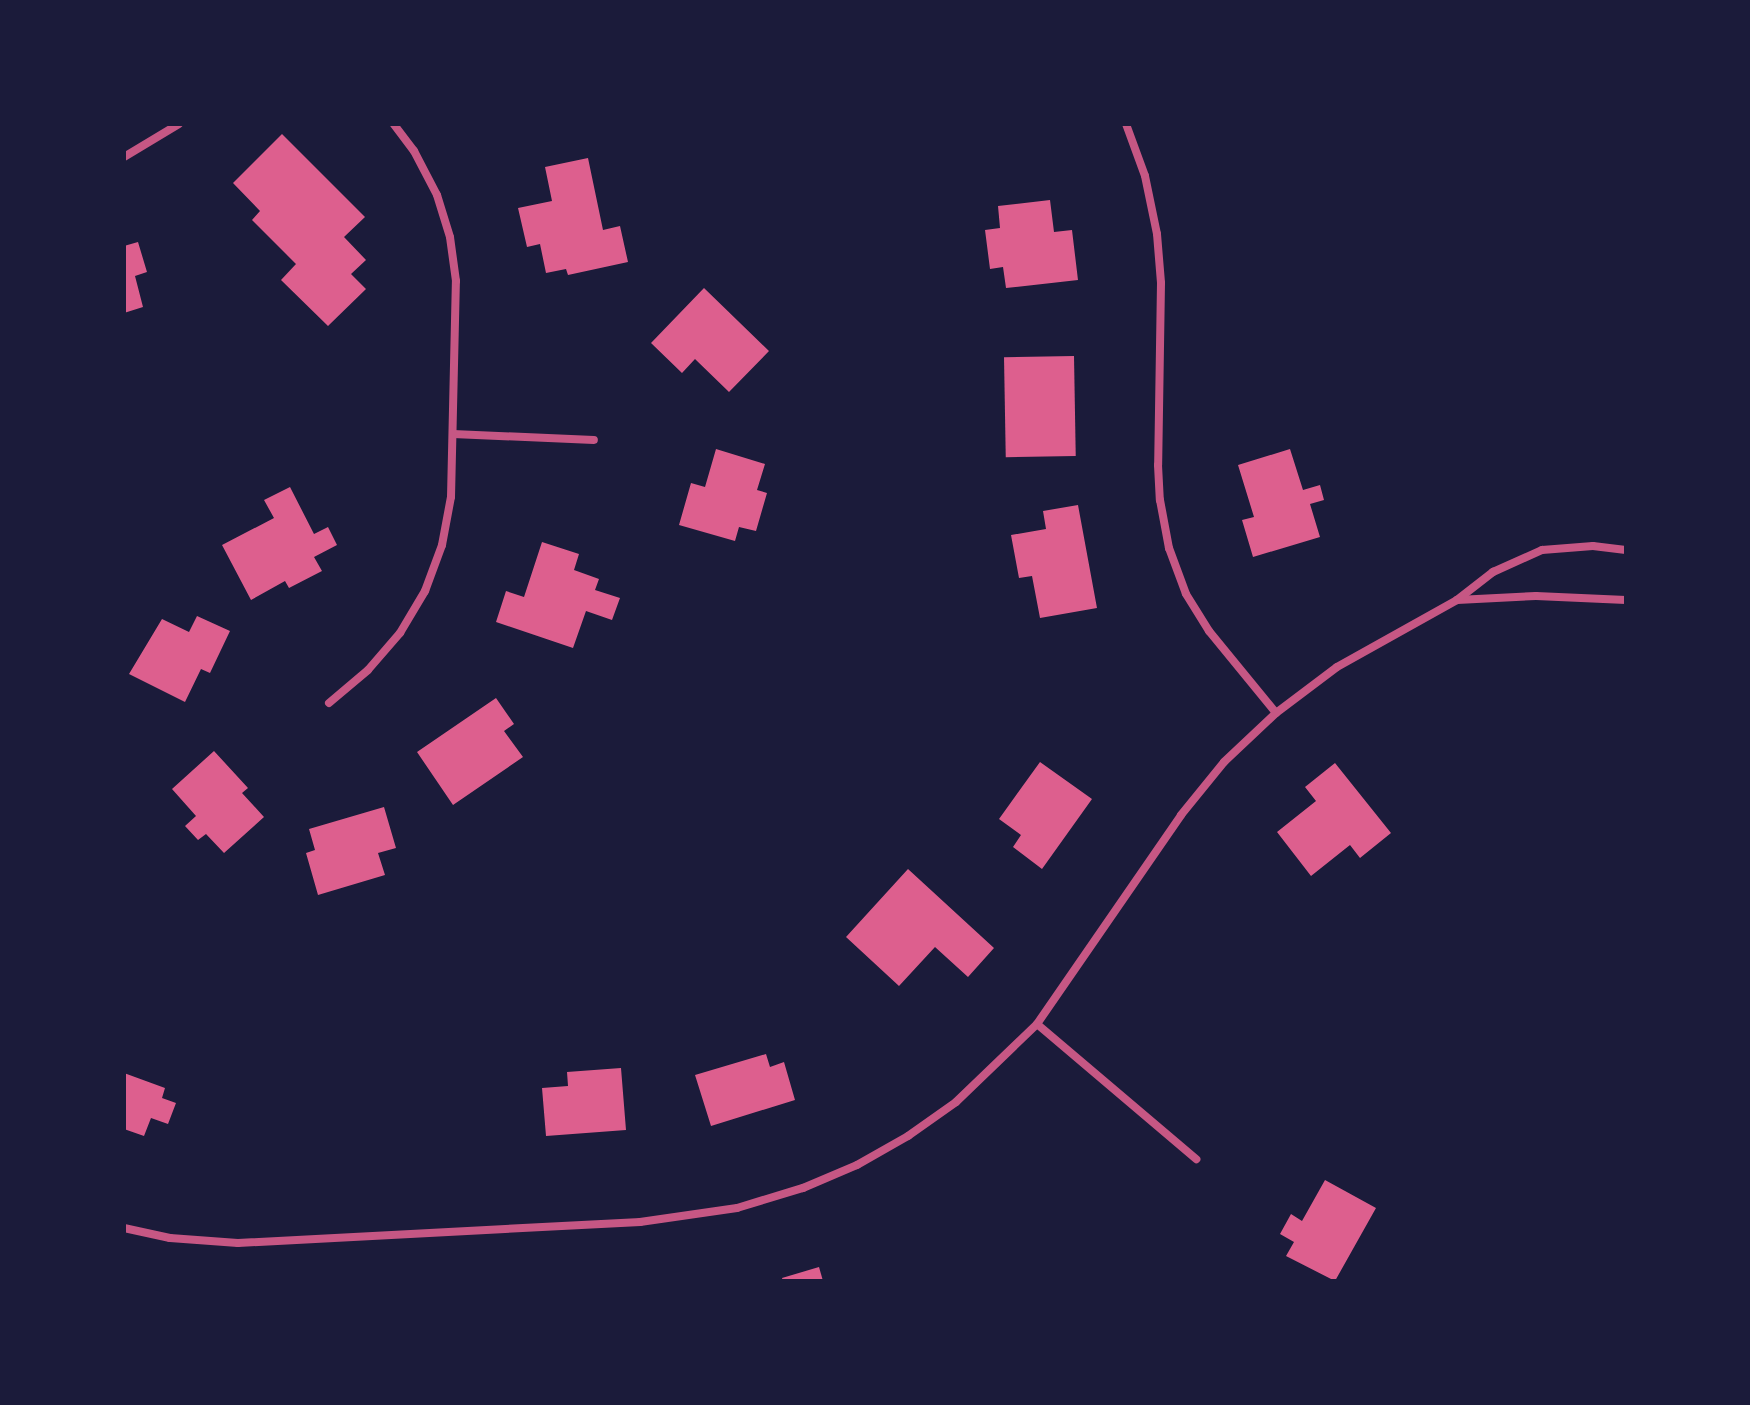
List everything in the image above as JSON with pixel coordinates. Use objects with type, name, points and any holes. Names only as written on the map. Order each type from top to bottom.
[{"type":"street","points":[[124,157],[179,124]]},
{"type":"street","points":[[329,703],[368,670],[400,633],[425,591],[442,545],[451,497],[456,281],[450,237],[437,195],[414,151],[394,124]]},
{"type":"street","points":[[1126,124],[1145,176],[1157,234],[1161,283],[1159,477],[1169,548],[1186,594],[1209,631],[1276,713]]},
{"type":"street","points":[[453,434],[594,440]]},
{"type":"street","points":[[124,1228],[170,1238],[238,1243],[640,1222],[737,1208],[803,1188],[857,1165],[908,1136],[956,1102],[1037,1024],[1059,997],[1181,815],[1224,762],[1276,713],[1337,667],[1457,600],[1493,572],[1542,550],[1593,546],[1626,550]]},
{"type":"street","points":[[1457,600],[1536,596],[1626,600]]},
{"type":"street","points":[[1037,1024],[1196,1159]]},
{"type":"building","points":[[282,134],[365,217],[344,237],[366,260],[351,274],[366,289],[328,326],[281,280],[296,264],[252,220],[260,211],[233,183]]},
{"type":"building","points":[[588,158],[603,230],[620,226],[628,262],[568,275],[566,269],[546,273],[540,244],[527,247],[518,208],[552,201],[545,167]]},
{"type":"building","points":[[1050,200],[1054,232],[1072,230],[1078,280],[1006,288],[1003,267],[990,269],[985,230],[1000,228],[998,206]]},
{"type":"building","points":[[138,242],[147,272],[135,276],[143,307],[124,313],[124,246]]},
{"type":"building","points":[[704,288],[769,351],[729,392],[695,359],[682,373],[651,343]]},
{"type":"building","points":[[1074,356],[1076,456],[1006,457],[1004,357]]},
{"type":"building","points":[[716,449],[765,464],[757,490],[767,493],[756,531],[739,527],[735,541],[679,525],[691,483],[705,487]]},
{"type":"building","points":[[1290,449],[1303,490],[1320,485],[1324,500],[1310,504],[1320,537],[1253,557],[1242,520],[1254,517],[1238,465]]},
{"type":"building","points":[[290,487],[314,534],[328,527],[337,545],[314,557],[322,571],[289,588],[285,581],[251,600],[222,545],[274,518],[264,500]]},
{"type":"building","points":[[1078,505],[1097,608],[1040,618],[1032,576],[1019,578],[1011,535],[1046,529],[1043,511]]},
{"type":"building","points":[[542,542],[579,554],[574,570],[599,579],[595,590],[620,598],[612,620],[586,611],[573,648],[496,622],[506,591],[524,597]]},
{"type":"building","points":[[197,616],[230,631],[210,673],[201,669],[185,702],[129,674],[162,619],[189,632]]},
{"type":"building","points":[[496,698],[514,724],[504,731],[523,757],[453,805],[417,752]]},
{"type":"building","points":[[214,751],[248,788],[242,793],[264,817],[224,853],[206,834],[198,840],[185,826],[196,816],[172,789]]},
{"type":"building","points":[[1040,762],[1092,799],[1042,869],[1013,847],[1021,835],[999,819]]},
{"type":"building","points":[[1335,763],[1391,833],[1360,858],[1350,845],[1311,876],[1277,832],[1316,801],[1305,787]]},
{"type":"building","points":[[384,807],[396,848],[378,853],[385,875],[318,895],[306,853],[315,850],[309,829]]},
{"type":"building","points":[[908,869],[994,948],[968,977],[935,947],[899,986],[846,937]]},
{"type":"building","points":[[766,1054],[770,1067],[784,1062],[795,1100],[711,1126],[695,1075]]},
{"type":"building","points":[[621,1068],[626,1130],[546,1136],[542,1088],[568,1086],[567,1072]]},
{"type":"building","points":[[124,1073],[165,1088],[162,1098],[176,1103],[168,1124],[151,1118],[144,1136],[124,1129]]},
{"type":"building","points":[[1325,1180],[1376,1208],[1335,1281],[1286,1256],[1294,1242],[1280,1234],[1291,1214],[1302,1221]]},
{"type":"building","points":[[819,1267],[823,1281],[783,1281],[782,1278]]}]
